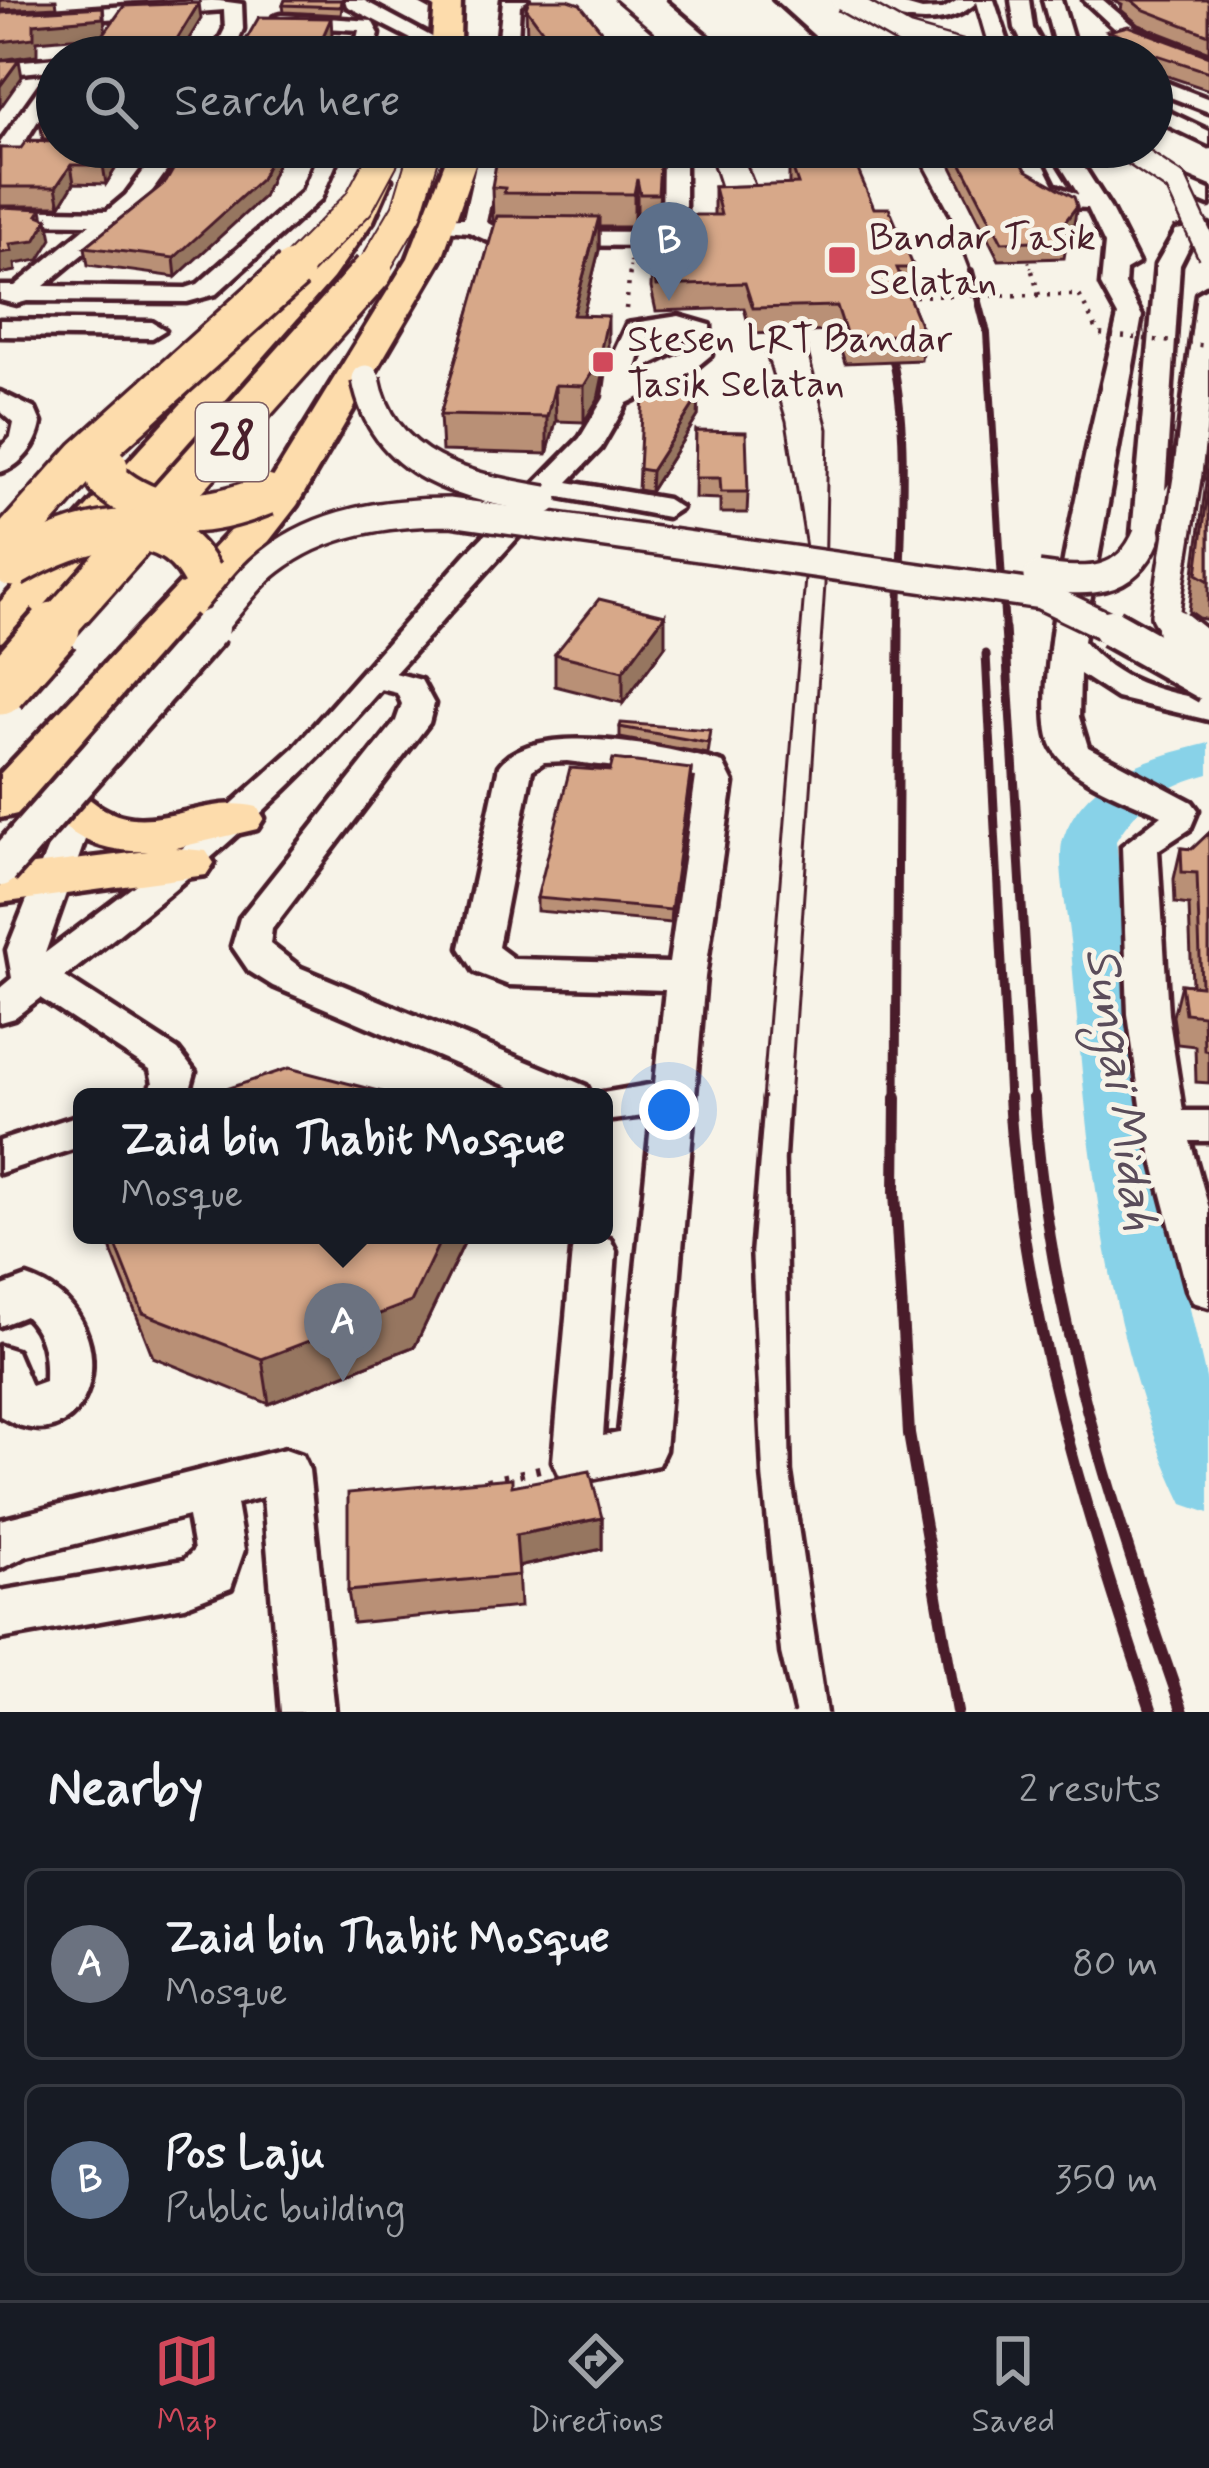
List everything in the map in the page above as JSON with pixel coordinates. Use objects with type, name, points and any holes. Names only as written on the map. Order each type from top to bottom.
[{"type":"highway","points":[[441,0],[445,36]]},
{"type":"highway","points":[[441,0],[450,36]]},
{"type":"highway","points":[[461,36],[472,0]]},
{"type":"highway","points":[[4,567],[108,467],[244,323],[332,220],[358,168]]},
{"type":"highway","points":[[4,567],[85,458],[158,396],[225,327],[332,231],[358,203],[377,168]]},
{"type":"highway","name":"28","points":[[0,629],[321,271],[357,220],[380,168]]},
{"type":"highway","points":[[0,689],[374,270],[407,211],[421,168]]},
{"type":"highway","name":"28","points":[[0,716],[354,299],[401,226],[421,168]]},
{"type":"highway","points":[[0,803],[190,593],[241,550],[277,505],[278,487],[425,258],[459,168]]},
{"type":"highway","points":[[108,467],[107,480],[123,496],[160,514],[200,517],[278,487]]},
{"type":"highway","points":[[4,567],[58,542],[124,531],[178,541],[196,555],[190,593]]},
{"type":"highway","points":[[58,738],[49,781],[75,817],[97,831],[124,836],[239,818]]},
{"type":"highway","points":[[25,883],[188,862]]},
{"type":"street","points":[[348,0],[404,36]]},
{"type":"street","points":[[509,36],[511,2],[519,0]]},
{"type":"street","points":[[843,0],[905,36]]},
{"type":"street","points":[[873,0],[901,13],[931,15],[953,12],[969,0]]},
{"type":"street","points":[[985,0],[992,36]]},
{"type":"street","points":[[1019,0],[1028,36]]},
{"type":"street","points":[[1052,0],[1064,36]]},
{"type":"street","points":[[1094,0],[1107,19],[1135,36]]},
{"type":"street","points":[[0,21],[94,7]]},
{"type":"street","points":[[79,36],[94,7]]},
{"type":"street","points":[[0,8],[234,12],[364,25],[369,36]]},
{"type":"street","points":[[227,36],[234,12]]},
{"type":"street","points":[[1180,53],[1209,44]]},
{"type":"street","points":[[1173,50],[1209,64]]},
{"type":"street","points":[[0,69],[36,66]]},
{"type":"street","points":[[1173,91],[1209,106]]},
{"type":"street","points":[[4,149],[36,104]]},
{"type":"street","points":[[1173,107],[1209,118]]},
{"type":"street","points":[[1173,121],[1209,139]]},
{"type":"street","points":[[1173,142],[1209,160]]},
{"type":"street","points":[[4,149],[36,149]]},
{"type":"street","points":[[0,317],[9,294],[113,218],[150,184],[160,168]]},
{"type":"street","points":[[9,294],[187,295],[207,289],[313,194],[324,168]]},
{"type":"street","points":[[474,225],[486,168]]},
{"type":"street","points":[[439,224],[474,225],[497,238],[674,239],[674,168]]},
{"type":"street","points":[[1034,168],[1045,189],[1089,210]]},
{"type":"street","points":[[1070,168],[1089,210],[1162,329]]},
{"type":"street","points":[[1154,168],[1209,198]]},
{"type":"street","points":[[1176,183],[1209,254]]},
{"type":"street","points":[[0,216],[113,218]]},
{"type":"street","points":[[425,258],[367,379],[373,420],[403,450],[458,479],[518,496],[1081,583],[1126,571],[1141,555],[1147,535],[1168,265],[1184,235],[1209,232]]},
{"type":"street","points":[[1115,246],[1113,285],[1130,316],[1066,640],[1062,729],[1067,744],[1085,760],[1180,810],[1178,821],[1140,846],[1148,1014],[1166,1126],[1209,1289]]},
{"type":"street","points":[[1209,294],[1165,616],[1181,636],[1209,656]]},
{"type":"street","points":[[0,328],[152,330]]},
{"type":"street","points":[[26,988],[188,862],[306,755],[477,560],[591,442],[616,398]]},
{"type":"street","points":[[0,400],[26,415],[29,428],[23,442],[0,464]]},
{"type":"street","points":[[1147,535],[1186,478]]},
{"type":"street","points":[[550,487],[667,508]]},
{"type":"street","points":[[0,868],[268,563],[321,531],[370,517],[479,513],[1041,595],[1098,618],[1204,700]]},
{"type":"street","points":[[1066,640],[1085,666],[1114,688],[1150,699]]},
{"type":"street","points":[[1204,700],[1208,640]]},
{"type":"street","points":[[373,677],[410,687],[418,704],[412,722],[253,927],[251,946],[263,962],[287,977],[551,1088]]},
{"type":"street","points":[[1062,729],[1080,711],[1150,699],[1204,700]]},
{"type":"street","points":[[594,1251],[577,1461],[641,1450],[686,977],[716,783],[711,770],[690,762],[556,749],[532,754],[516,766],[479,948],[489,963],[509,971],[686,977]]},
{"type":"street","points":[[26,988],[25,883],[75,817]]},
{"type":"street","points":[[26,988],[164,1060],[175,1072],[173,1088]]},
{"type":"street","points":[[613,1105],[674,1097]]},
{"type":"street","points":[[1166,1126],[1209,1126]]},
{"type":"street","points":[[0,1157],[73,1133]]},
{"type":"street","points":[[0,1308],[27,1295],[45,1301],[55,1314],[71,1374],[67,1391],[46,1406],[27,1408],[12,1399],[0,1365]]},
{"type":"street","points":[[0,1546],[14,1537],[286,1470],[308,1712]]},
{"type":"street","points":[[0,1615],[184,1583],[213,1572],[219,1550],[208,1492]]},
{"type":"path","points":[[1039,295],[1028,259],[1058,248],[1073,249],[1070,240],[1089,210]]},
{"type":"path","points":[[626,313],[632,247]]},
{"type":"path","points":[[900,296],[1079,295],[1099,334],[1209,346]]},
{"type":"path","points":[[467,1485],[577,1461]]},
{"type":"building","points":[[285,0],[341,0],[340,7],[283,5]]},
{"type":"building","points":[[529,0],[580,4],[606,36],[547,36],[526,8]]},
{"type":"building","points":[[1131,0],[1209,0],[1209,35],[1142,9]]},
{"type":"building","points":[[199,3],[179,36],[102,36],[124,6]]},
{"type":"building","points":[[103,7],[103,18],[34,24],[34,38],[0,42],[0,13]]},
{"type":"building","points":[[259,17],[331,18],[323,36],[248,36]]},
{"type":"building","points":[[1128,26],[1155,36],[1120,36],[1108,31]]},
{"type":"building","points":[[1173,43],[1209,56],[1209,72],[1173,60]]},
{"type":"building","points":[[19,60],[0,86],[0,61]]},
{"type":"building","points":[[26,141],[36,141],[36,168],[69,168],[56,187],[0,187],[0,148],[21,148]]},
{"type":"building","points":[[174,168],[266,168],[261,179],[174,258],[85,247],[166,182]]},
{"type":"building","points":[[495,168],[660,168],[658,194],[640,194],[637,179],[634,194],[504,193],[505,188],[492,187]]},
{"type":"building","points":[[792,168],[857,168],[874,208],[889,208],[914,268],[897,268],[924,334],[847,337],[837,306],[753,308],[745,283],[656,286],[654,226],[676,225],[690,215],[721,215],[714,187],[798,184]]},
{"type":"building","points":[[964,168],[1025,168],[1074,197],[1077,206],[1060,228],[1067,240],[1002,242]]},
{"type":"building","points":[[0,207],[42,209],[38,215],[48,219],[35,241],[10,244],[12,251],[0,253]]},
{"type":"building","points":[[497,216],[599,217],[573,315],[608,316],[598,363],[584,386],[555,385],[547,417],[440,415]]},
{"type":"building","points":[[643,395],[699,396],[651,471],[639,469]]},
{"type":"building","points":[[696,431],[746,432],[748,492],[721,492],[720,478],[695,478]]},
{"type":"building","points":[[1209,482],[1209,581],[1197,574]]},
{"type":"building","points":[[599,599],[665,615],[623,671],[555,654]]},
{"type":"building","points":[[621,723],[710,730],[708,743],[620,727]]},
{"type":"building","points":[[613,759],[691,769],[671,910],[537,898],[570,768],[610,771]]},
{"type":"building","points":[[1209,833],[1209,1051],[1204,1050],[1203,1015],[1185,1013],[1181,984],[1201,986],[1197,873],[1182,872],[1181,848],[1192,849]]},
{"type":"building","points":[[289,1068],[366,1088],[230,1088]]},
{"type":"building","points":[[116,1244],[439,1244],[411,1302],[262,1359],[143,1313]]},
{"type":"building","points":[[590,1471],[602,1518],[516,1535],[519,1575],[348,1591],[348,1493],[512,1478],[512,1486]]},
{"type":"waterway","name":"Sungai Midah","points":[[1209,758],[1164,770],[1115,799],[1089,841],[1118,1131],[1166,1372],[1209,1481]]},
{"type":"tram line","points":[[615,0],[657,36]]},
{"type":"tram line","points":[[714,168],[725,202]]},
{"type":"tram line","points":[[748,168],[764,208]]},
{"type":"tram line","points":[[790,1100],[825,585],[828,429],[804,337]]},
{"type":"tram line","points":[[762,1100],[807,554],[786,421],[763,344]]},
{"type":"tram line","points":[[763,1097],[750,1252],[761,1477],[779,1654],[793,1712]]},
{"type":"tram line","points":[[790,1097],[786,1160],[792,1471],[828,1712]]},
{"type":"railway","points":[[668,0],[710,36]]},
{"type":"railway","points":[[772,0],[812,36]]},
{"type":"railway","points":[[815,168],[828,188]]},
{"type":"railway","points":[[924,168],[949,214],[971,272]]},
{"type":"railway","points":[[971,272],[987,333],[1005,631]]},
{"type":"railway","points":[[885,332],[894,365],[902,439],[899,631]]},
{"type":"railway","points":[[896,1100],[899,628]]},
{"type":"railway","points":[[1005,628],[1034,1100]]},
{"type":"railway","points":[[986,654],[1009,1100]]},
{"type":"railway","points":[[896,1097],[895,1192],[909,1434],[957,1712]]},
{"type":"railway","points":[[1009,1097],[1027,1253],[1060,1409],[1152,1712]]},
{"type":"railway","points":[[1034,1097],[1041,1176],[1068,1332],[1109,1486],[1183,1712]]},
{"type":"place","name":"Bandar Tasik Selatan","points":[[842,260]]},
{"type":"place","name":"Pos Laju","points":[[669,301]]},
{"type":"place","name":"Stesen LRT Bandar Tasik Selatan","points":[[603,362]]},
{"type":"place","name":"Zaid bin Thabit Mosque","points":[[343,1382]]}]
